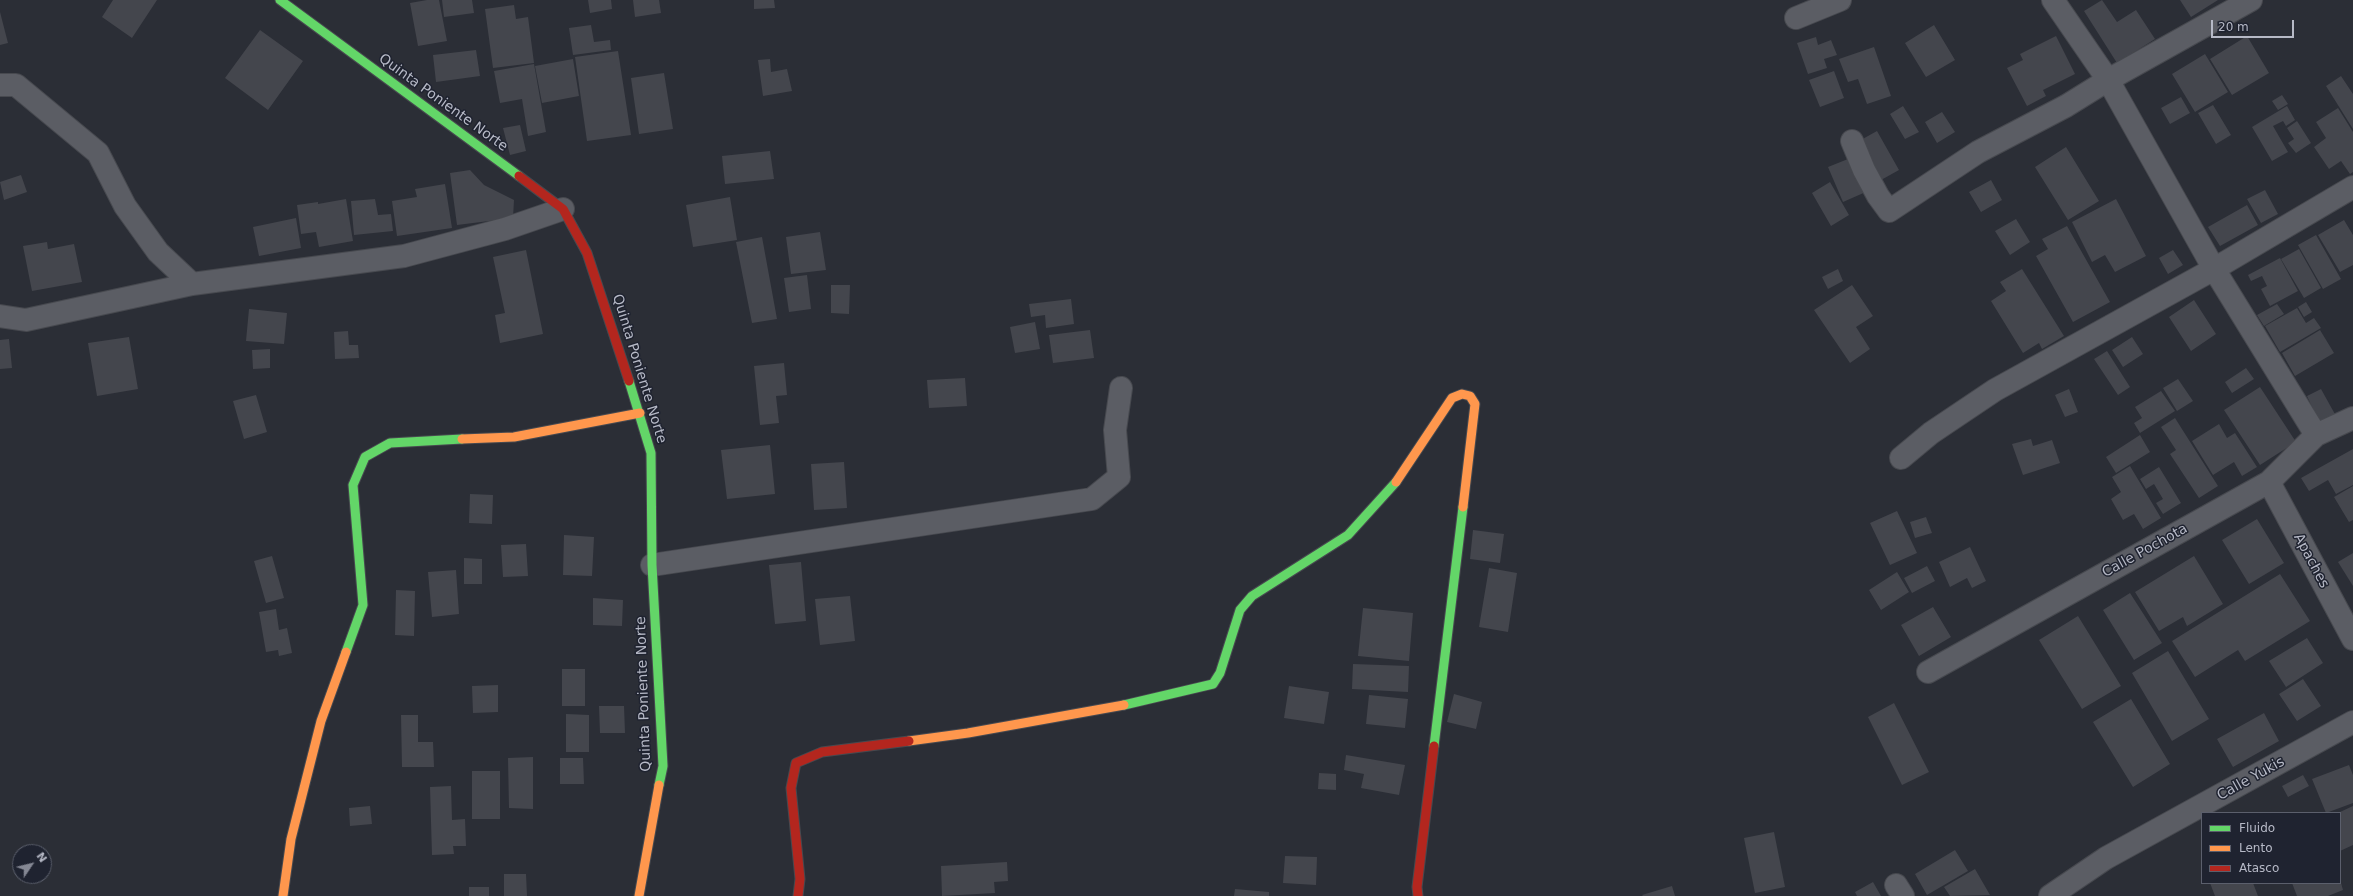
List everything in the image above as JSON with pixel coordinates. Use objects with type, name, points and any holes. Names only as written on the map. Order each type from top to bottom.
[{"type":"street","name":"Quinta Poniente Norte","points":[[280,0],[563,209],[587,252],[640,413],[651,453],[653,494],[652,565],[663,766],[639,896]]},
{"type":"street","points":[[1796,18],[1840,0]]},
{"type":"street","points":[[2053,0],[2108,80],[2214,269],[2316,435]]},
{"type":"street","points":[[1852,141],[1864,170],[1878,196],[1889,211],[1978,152],[2066,106],[2108,80],[2251,0]]},
{"type":"street","points":[[0,85],[16,86],[98,153],[125,206],[158,252],[192,284]]},
{"type":"street","points":[[1901,458],[1931,433],[1994,390],[2214,269],[2353,187]]},
{"type":"street","points":[[0,316],[26,320],[192,284],[404,256],[505,229],[563,209]]},
{"type":"street","points":[[652,565],[1092,499],[1119,477],[1115,430],[1121,388]]},
{"type":"street","points":[[798,896],[800,879],[791,788],[796,763],[822,752],[975,732],[1112,708],[1212,684],[1220,673],[1240,610],[1252,596],[1348,534],[1390,490],[1452,398],[1462,394],[1470,396],[1475,404],[1418,879],[1418,896]]},
{"type":"street","points":[[283,896],[291,839],[321,721],[363,605],[353,485],[365,458],[390,443],[514,437],[640,413]]},
{"type":"street","name":"Calle Pochota","points":[[1928,672],[2269,482],[2316,435],[2353,418]]},
{"type":"street","name":"Apaches","points":[[2269,482],[2353,639]]},
{"type":"street","name":"Calle Yukis","points":[[2050,896],[2106,858],[2353,722]]},
{"type":"building","points":[[113,0],[157,0],[132,38],[102,17]]},
{"type":"building","points":[[427,0],[439,0],[447,41],[418,46],[410,3]]},
{"type":"building","points":[[442,0],[472,0],[474,13],[444,17]]},
{"type":"building","points":[[588,0],[611,0],[612,9],[590,13]]},
{"type":"building","points":[[633,0],[659,0],[661,13],[635,17]]},
{"type":"building","points":[[754,0],[774,0],[775,8],[754,9]]},
{"type":"building","points":[[2102,0],[2117,22],[2136,10],[2155,39],[2117,63],[2084,11]]},
{"type":"building","points":[[2180,0],[2218,0],[2191,17]]},
{"type":"building","points":[[514,5],[516,19],[528,17],[534,63],[493,68],[485,9]]},
{"type":"building","points":[[0,12],[8,43],[0,45]]},
{"type":"building","points":[[591,25],[594,42],[610,40],[611,50],[573,55],[569,28]]},
{"type":"building","points":[[1934,25],[1955,60],[1926,77],[1905,43]]},
{"type":"building","points":[[260,30],[303,61],[268,110],[225,78]]},
{"type":"building","points":[[2056,36],[2075,74],[2043,90],[2046,96],[2027,106],[2007,68],[2023,60],[2020,54]]},
{"type":"building","points":[[2247,36],[2269,73],[2232,95],[2210,59]]},
{"type":"building","points":[[1816,37],[1818,45],[1831,40],[1837,55],[1824,59],[1827,68],[1808,74],[1797,43]]},
{"type":"building","points":[[1874,47],[1891,96],[1867,104],[1858,79],[1848,82],[1839,59]]},
{"type":"building","points":[[476,50],[480,76],[436,82],[433,55]]},
{"type":"building","points":[[618,51],[631,135],[587,141],[575,57]]},
{"type":"building","points":[[2205,54],[2228,92],[2195,112],[2172,74]]},
{"type":"building","points":[[573,59],[579,96],[542,103],[535,66]]},
{"type":"building","points":[[770,59],[771,72],[787,69],[792,91],[763,96],[758,60]]},
{"type":"building","points":[[534,64],[546,132],[528,136],[522,99],[500,103],[494,71]]},
{"type":"building","points":[[1834,71],[1844,98],[1820,107],[1809,80]]},
{"type":"building","points":[[664,73],[673,129],[639,134],[631,78]]},
{"type":"building","points":[[2341,76],[2353,94],[2353,129],[2326,86]]},
{"type":"building","points":[[2282,95],[2288,104],[2278,110],[2272,101]]},
{"type":"building","points":[[2181,97],[2190,113],[2170,124],[2161,108]]},
{"type":"building","points":[[2213,105],[2231,135],[2216,144],[2198,113]]},
{"type":"building","points":[[1903,106],[1919,132],[1905,139],[1890,114]]},
{"type":"building","points":[[2287,106],[2295,120],[2286,126],[2283,121],[2273,126],[2288,152],[2272,161],[2252,127]]},
{"type":"building","points":[[2338,108],[2353,132],[2353,172],[2350,174],[2341,161],[2329,169],[2314,147],[2326,138],[2316,122]]},
{"type":"building","points":[[1942,112],[1955,132],[1937,143],[1925,122]]},
{"type":"building","points":[[2297,121],[2311,143],[2296,153],[2288,143],[2294,139],[2287,128]]},
{"type":"building","points":[[520,125],[526,151],[510,155],[503,128]]},
{"type":"building","points":[[1877,131],[1899,170],[1881,180],[1859,141]]},
{"type":"building","points":[[2066,147],[2099,201],[2068,220],[2035,167]]},
{"type":"building","points":[[770,151],[774,179],[725,184],[722,156]]},
{"type":"building","points":[[1853,157],[1868,191],[1843,202],[1828,167]]},
{"type":"building","points":[[470,170],[484,185],[514,200],[513,218],[457,225],[450,173]]},
{"type":"building","points":[[21,175],[27,192],[4,200],[0,182]]},
{"type":"building","points":[[1991,180],[2002,200],[1981,212],[1969,192]]},
{"type":"building","points":[[1830,182],[1849,215],[1831,226],[1812,193]]},
{"type":"building","points":[[445,184],[452,228],[397,236],[392,201],[417,197],[415,189]]},
{"type":"building","points":[[2265,190],[2278,214],[2261,223],[2247,199]]},
{"type":"building","points":[[730,197],[737,240],[693,247],[686,205]]},
{"type":"building","points":[[346,199],[353,241],[319,247],[316,232],[301,234],[297,205],[318,202],[318,204]]},
{"type":"building","points":[[375,199],[378,215],[391,214],[393,231],[354,235],[351,201]]},
{"type":"building","points":[[2116,199],[2146,256],[2115,272],[2105,255],[2092,262],[2072,222]]},
{"type":"building","points":[[2247,205],[2258,225],[2220,246],[2208,227]]},
{"type":"building","points":[[296,218],[301,248],[259,256],[253,227]]},
{"type":"building","points":[[2016,219],[2030,242],[2010,255],[1995,231]]},
{"type":"building","points":[[2344,220],[2353,235],[2353,265],[2340,272],[2318,235]]},
{"type":"building","points":[[2067,226],[2110,302],[2073,322],[2036,256],[2048,249],[2042,239]]},
{"type":"building","points":[[820,232],[826,270],[791,274],[786,237]]},
{"type":"building","points":[[2316,235],[2341,279],[2323,289],[2298,245]]},
{"type":"building","points":[[762,237],[777,319],[752,323],[736,242]]},
{"type":"building","points":[[47,242],[48,249],[74,244],[82,282],[32,291],[23,246]]},
{"type":"building","points":[[2299,249],[2321,288],[2304,298],[2281,259]]},
{"type":"building","points":[[526,250],[543,334],[500,343],[495,315],[505,313],[493,257]]},
{"type":"building","points":[[2173,250],[2183,265],[2168,274],[2159,258]]},
{"type":"building","points":[[2280,258],[2298,291],[2270,306],[2261,289],[2267,286],[2262,276],[2251,281],[2248,275]]},
{"type":"building","points":[[1838,269],[1843,281],[1828,289],[1822,277]]},
{"type":"building","points":[[2022,269],[2064,336],[2042,349],[2039,343],[2023,353],[1991,301],[2006,291],[2000,282]]},
{"type":"building","points":[[807,275],[811,309],[789,312],[784,278]]},
{"type":"building","points":[[831,285],[850,285],[849,314],[831,313]]},
{"type":"building","points":[[1852,285],[1873,316],[1856,327],[1870,349],[1850,363],[1814,310]]},
{"type":"building","points":[[1071,299],[1074,324],[1046,328],[1045,315],[1031,317],[1029,304]]},
{"type":"building","points":[[2194,300],[2216,334],[2191,351],[2169,317]]},
{"type":"building","points":[[2306,302],[2312,312],[2304,317],[2298,307]]},
{"type":"building","points":[[2277,304],[2284,314],[2264,326],[2257,315]]},
{"type":"building","points":[[2297,308],[2306,323],[2314,318],[2321,328],[2280,352],[2265,326]]},
{"type":"building","points":[[249,309],[287,313],[284,344],[246,341]]},
{"type":"building","points":[[1035,322],[1040,349],[1015,353],[1010,327]]},
{"type":"building","points":[[1090,330],[1094,358],[1053,363],[1049,335]]},
{"type":"building","points":[[2320,330],[2334,353],[2295,376],[2282,353]]},
{"type":"building","points":[[348,331],[349,345],[358,345],[359,358],[335,359],[334,332]]},
{"type":"building","points":[[129,337],[138,389],[97,396],[88,343]]},
{"type":"building","points":[[2132,337],[2143,354],[2123,367],[2112,350]]},
{"type":"building","points":[[9,339],[12,368],[0,369],[0,340]]},
{"type":"building","points":[[270,349],[270,368],[253,369],[252,350]]},
{"type":"building","points":[[2107,351],[2130,387],[2118,395],[2094,359]]},
{"type":"building","points":[[784,363],[787,395],[776,396],[779,423],[760,425],[754,366]]},
{"type":"building","points":[[2246,368],[2254,379],[2232,393],[2225,382]]},
{"type":"building","points":[[965,378],[967,406],[929,408],[927,380]]},
{"type":"building","points":[[2178,379],[2193,401],[2177,411],[2163,388]]},
{"type":"building","points":[[2260,387],[2296,442],[2260,465],[2224,410]]},
{"type":"building","points":[[2069,389],[2078,412],[2065,417],[2055,395]]},
{"type":"building","points":[[2321,389],[2336,416],[2320,424],[2307,396]]},
{"type":"building","points":[[2161,391],[2175,411],[2140,433],[2134,423],[2142,418],[2135,407]]},
{"type":"building","points":[[256,395],[267,432],[244,439],[233,401]]},
{"type":"building","points":[[2175,418],[2218,486],[2199,498],[2170,454],[2176,450],[2161,427]]},
{"type":"building","points":[[2219,424],[2227,438],[2235,433],[2257,467],[2242,476],[2234,462],[2213,475],[2192,441]]},
{"type":"building","points":[[2140,435],[2150,452],[2116,473],[2106,457]]},
{"type":"building","points":[[2031,439],[2033,446],[2052,440],[2060,463],[2023,475],[2012,444]]},
{"type":"building","points":[[770,445],[775,494],[727,499],[721,450]]},
{"type":"building","points":[[2353,449],[2353,485],[2336,494],[2328,480],[2309,491],[2301,478]]},
{"type":"building","points":[[844,462],[847,508],[814,510],[811,464]]},
{"type":"building","points":[[2130,466],[2161,518],[2143,529],[2134,514],[2123,520],[2111,499],[2121,492],[2112,477]]},
{"type":"building","points":[[2159,467],[2181,503],[2163,514],[2156,503],[2163,499],[2154,484],[2146,489],[2140,479]]},
{"type":"building","points":[[2353,486],[2353,520],[2349,522],[2334,497]]},
{"type":"building","points":[[470,494],[493,495],[492,524],[469,523]]},
{"type":"building","points":[[1897,511],[1917,553],[1890,565],[1870,523]]},
{"type":"building","points":[[1926,517],[1932,533],[1915,538],[1910,522]]},
{"type":"building","points":[[2257,519],[2284,563],[2249,584],[2222,540]]},
{"type":"building","points":[[1473,530],[1504,534],[1500,563],[1470,559]]},
{"type":"building","points":[[564,535],[594,537],[592,576],[563,575]]},
{"type":"building","points":[[526,544],[528,576],[503,577],[501,545]]},
{"type":"building","points":[[1970,547],[1986,581],[1972,588],[1967,578],[1950,587],[1939,562]]},
{"type":"building","points":[[2353,553],[2353,586],[2338,562]]},
{"type":"building","points":[[272,556],[284,598],[266,603],[254,561]]},
{"type":"building","points":[[2194,556],[2223,604],[2187,626],[2183,617],[2159,631],[2135,592]]},
{"type":"building","points":[[464,558],[482,559],[482,584],[464,584]]},
{"type":"building","points":[[801,562],[806,621],[775,624],[769,565]]},
{"type":"building","points":[[1927,566],[1935,581],[1912,593],[1904,578]]},
{"type":"building","points":[[1489,568],[1517,573],[1508,632],[1479,627]]},
{"type":"building","points":[[456,570],[459,614],[432,617],[428,572]]},
{"type":"building","points":[[1897,572],[1909,592],[1881,610],[1869,590]]},
{"type":"building","points":[[2280,574],[2310,621],[2245,661],[2238,650],[2195,677],[2172,641]]},
{"type":"building","points":[[396,590],[415,591],[414,636],[395,635]]},
{"type":"building","points":[[2130,593],[2162,643],[2134,660],[2103,610]]},
{"type":"building","points":[[850,596],[855,641],[820,645],[815,599]]},
{"type":"building","points":[[593,598],[623,600],[622,626],[593,625]]},
{"type":"building","points":[[1933,607],[1951,637],[1919,656],[1901,625]]},
{"type":"building","points":[[1363,608],[1413,613],[1409,661],[1358,656]]},
{"type":"building","points":[[276,609],[279,630],[287,628],[292,653],[279,656],[278,650],[266,652],[259,612]]},
{"type":"building","points":[[2078,616],[2121,686],[2082,709],[2039,640]]},
{"type":"building","points":[[2307,638],[2323,663],[2286,687],[2269,661]]},
{"type":"building","points":[[2168,651],[2209,719],[2172,741],[2132,673]]},
{"type":"building","points":[[1353,664],[1409,666],[1408,692],[1352,689]]},
{"type":"building","points":[[562,669],[585,669],[585,706],[562,706]]},
{"type":"building","points":[[2303,679],[2321,706],[2297,721],[2279,694]]},
{"type":"building","points":[[498,685],[498,712],[473,713],[472,686]]},
{"type":"building","points":[[1289,686],[1329,692],[1324,724],[1284,718]]},
{"type":"building","points":[[1454,694],[1482,702],[1476,729],[1447,722]]},
{"type":"building","points":[[1369,695],[1408,699],[1405,728],[1366,724]]},
{"type":"building","points":[[2131,699],[2170,764],[2133,787],[2093,722]]},
{"type":"building","points":[[1894,703],[1929,772],[1902,785],[1868,717]]},
{"type":"building","points":[[599,706],[624,706],[625,733],[600,733]]},
{"type":"building","points":[[2264,713],[2279,741],[2233,767],[2217,739]]},
{"type":"building","points":[[566,714],[589,715],[589,752],[566,752]]},
{"type":"building","points":[[401,715],[418,715],[418,742],[433,742],[434,767],[402,767]]},
{"type":"building","points":[[1346,755],[1405,765],[1399,795],[1361,788],[1364,774],[1344,770]]},
{"type":"building","points":[[533,757],[533,809],[509,808],[508,758]]},
{"type":"building","points":[[560,758],[583,758],[584,784],[560,784]]},
{"type":"building","points":[[2349,765],[2353,775],[2353,803],[2326,812],[2312,779]]},
{"type":"building","points":[[472,771],[500,771],[500,819],[472,819]]},
{"type":"building","points":[[1319,773],[1336,774],[1336,790],[1318,789]]},
{"type":"building","points":[[2303,775],[2309,786],[2288,797],[2282,786]]},
{"type":"building","points":[[451,786],[452,820],[465,819],[466,846],[453,846],[454,854],[432,855],[430,787]]},
{"type":"building","points":[[370,806],[372,824],[350,826],[349,808]]},
{"type":"building","points":[[2353,806],[2353,845],[2341,851],[2341,812]]},
{"type":"building","points":[[1774,832],[1785,887],[1755,893],[1744,838]]},
{"type":"building","points":[[1955,850],[1968,871],[1927,895],[1915,874]]},
{"type":"building","points":[[1285,856],[1317,857],[1316,885],[1283,883]]},
{"type":"building","points":[[1007,862],[1008,881],[994,882],[995,893],[942,896],[941,866]]},
{"type":"building","points":[[1975,869],[1990,895],[1950,896],[1944,887]]},
{"type":"building","points":[[504,874],[526,874],[527,896],[504,896]]},
{"type":"building","points":[[1873,882],[1881,896],[1857,896],[1855,892]]},
{"type":"building","points":[[2341,883],[2343,890],[2328,896],[2297,896],[2292,884]]},
{"type":"building","points":[[2210,884],[2253,884],[2258,896],[2215,896]]},
{"type":"building","points":[[1672,886],[1675,896],[1642,895]]},
{"type":"building","points":[[469,887],[489,887],[489,896],[469,896]]},
{"type":"building","points":[[1235,889],[1269,892],[1269,896],[1234,896]]},
{"type":"traffic: fast","points":[[280,0],[519,176]]},
{"type":"traffic: fast","points":[[629,381],[651,453],[652,565],[663,766],[659,785]]},
{"type":"traffic: fast","points":[[346,652],[363,605],[353,485],[365,457],[390,443],[462,439]]},
{"type":"traffic: fast","points":[[1124,705],[1213,684],[1220,673],[1240,610],[1252,596],[1348,535],[1396,482]]},
{"type":"traffic: fast","points":[[1434,746],[1463,507]]},
{"type":"traffic: slow","points":[[1396,482],[1452,398],[1462,394],[1470,396],[1475,404],[1463,507]]},
{"type":"traffic: slow","points":[[462,439],[514,437],[640,413]]},
{"type":"traffic: slow","points":[[283,896],[291,839],[321,721],[346,652]]},
{"type":"traffic: slow","points":[[909,741],[968,733],[1124,705]]},
{"type":"traffic: slow","points":[[639,896],[659,785]]},
{"type":"traffic: jam","points":[[519,176],[563,209],[587,253],[629,381]]},
{"type":"traffic: jam","points":[[798,896],[800,879],[791,788],[796,763],[822,752],[909,741]]},
{"type":"traffic: jam","points":[[1418,896],[1417,887],[1434,746]]}]
